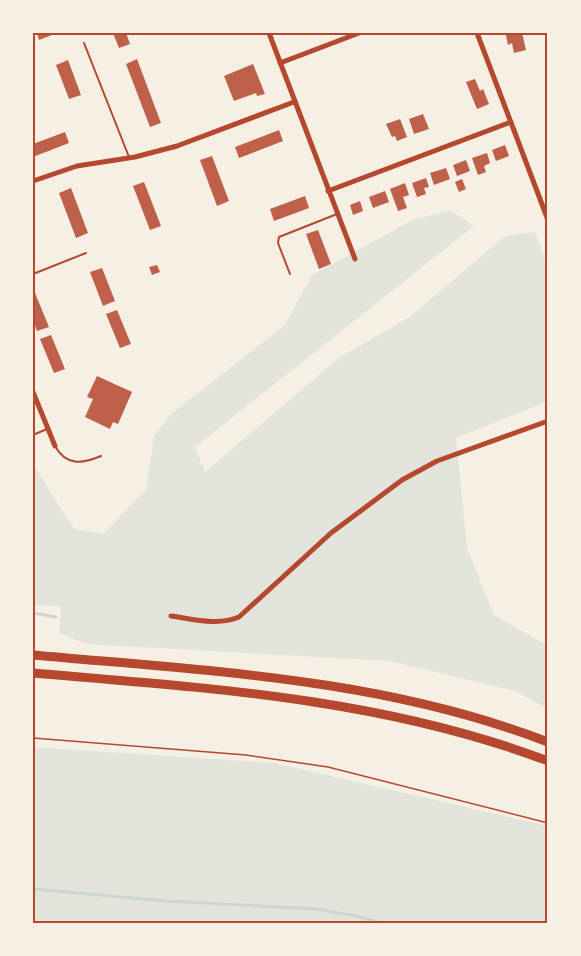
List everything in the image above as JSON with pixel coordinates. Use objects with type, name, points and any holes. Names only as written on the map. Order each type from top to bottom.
[{"type":"highway","points":[[33,656],[278,677],[321,683],[444,708],[511,728],[548,742]]},
{"type":"highway","points":[[33,673],[234,690],[341,705],[478,737],[548,761]]},
{"type":"highway","points":[[511,728],[548,735]]},
{"type":"street","points":[[269,33],[355,259]]},
{"type":"street","points":[[280,63],[358,33]]},
{"type":"street","points":[[477,33],[548,220]]},
{"type":"street","points":[[33,181],[77,166],[129,158],[177,146],[294,102]]},
{"type":"street","points":[[328,191],[511,122]]},
{"type":"street","points":[[33,392],[55,446]]},
{"type":"street","points":[[171,616],[224,621],[239,617],[331,533],[402,480],[437,461],[548,421]]},
{"type":"lane","points":[[84,43],[129,158]]},
{"type":"lane","points":[[290,274],[278,243],[279,237],[337,214]]},
{"type":"lane","points":[[33,274],[86,253]]},
{"type":"lane","points":[[33,435],[48,429]]},
{"type":"lane","points":[[55,446],[66,460],[75,462],[86,462],[101,456]]},
{"type":"path","points":[[33,738],[246,755],[328,767],[548,823]]},
{"type":"shaded area","points":[[450,210],[474,226],[195,447],[205,472],[339,358],[411,316],[505,236],[535,232],[548,267],[548,401],[456,438],[467,548],[494,615],[548,646],[548,709],[515,691],[389,661],[86,644],[59,633],[61,606],[33,605],[33,464],[74,529],[103,534],[146,490],[154,436],[171,414],[285,325],[312,275],[413,220]]},
{"type":"shaded area","points":[[33,747],[274,763],[548,826],[548,923],[33,923]]},
{"type":"building","points":[[37,33],[57,33],[39,40]]},
{"type":"building","points":[[113,33],[126,33],[130,44],[119,48]]},
{"type":"building","points":[[522,33],[526,50],[514,53],[512,43],[508,45],[506,35]]},
{"type":"building","points":[[137,59],[161,123],[150,127],[126,64]]},
{"type":"building","points":[[68,60],[81,95],[69,99],[56,65]]},
{"type":"building","points":[[253,64],[265,94],[257,96],[256,93],[234,101],[224,76]]},
{"type":"building","points":[[475,79],[480,91],[483,89],[489,104],[477,109],[466,82]]},
{"type":"building","points":[[423,114],[429,129],[414,134],[409,119]]},
{"type":"building","points":[[400,119],[407,137],[397,141],[395,136],[392,137],[386,124]]},
{"type":"building","points":[[279,130],[283,141],[239,158],[235,147]]},
{"type":"building","points":[[65,132],[69,143],[33,157],[33,144]]},
{"type":"building","points":[[505,145],[509,156],[496,161],[492,150]]},
{"type":"building","points":[[487,153],[490,163],[484,166],[486,172],[478,175],[472,158]]},
{"type":"building","points":[[212,156],[229,201],[217,206],[200,160]]},
{"type":"building","points":[[466,160],[470,171],[457,176],[453,165]]},
{"type":"building","points":[[446,168],[450,179],[434,185],[430,173]]},
{"type":"building","points":[[426,178],[429,187],[424,188],[426,194],[417,197],[412,183]]},
{"type":"building","points":[[462,179],[466,189],[459,192],[455,182]]},
{"type":"building","points":[[144,182],[161,226],[150,230],[133,186]]},
{"type":"building","points":[[405,183],[409,195],[403,197],[407,208],[398,211],[390,189]]},
{"type":"building","points":[[71,188],[88,233],[76,238],[59,193]]},
{"type":"building","points":[[385,191],[389,202],[373,208],[369,197]]},
{"type":"building","points":[[305,196],[309,208],[274,221],[270,209]]},
{"type":"building","points":[[360,201],[363,211],[353,215],[350,205]]},
{"type":"building","points":[[318,230],[331,264],[319,269],[306,234]]},
{"type":"building","points":[[157,265],[160,272],[152,275],[149,267]]},
{"type":"building","points":[[102,268],[115,301],[103,306],[90,272]]},
{"type":"building","points":[[35,293],[49,327],[37,331],[33,320],[33,294]]},
{"type":"building","points":[[117,310],[131,344],[120,348],[106,314]]},
{"type":"building","points":[[51,335],[65,369],[54,373],[40,339]]},
{"type":"building","points":[[97,376],[132,392],[118,424],[113,422],[110,429],[85,417],[93,399],[87,397]]},
{"type":"waterway","points":[[33,613],[56,617]]},
{"type":"waterway","points":[[33,889],[167,901],[317,909],[382,923]]}]
